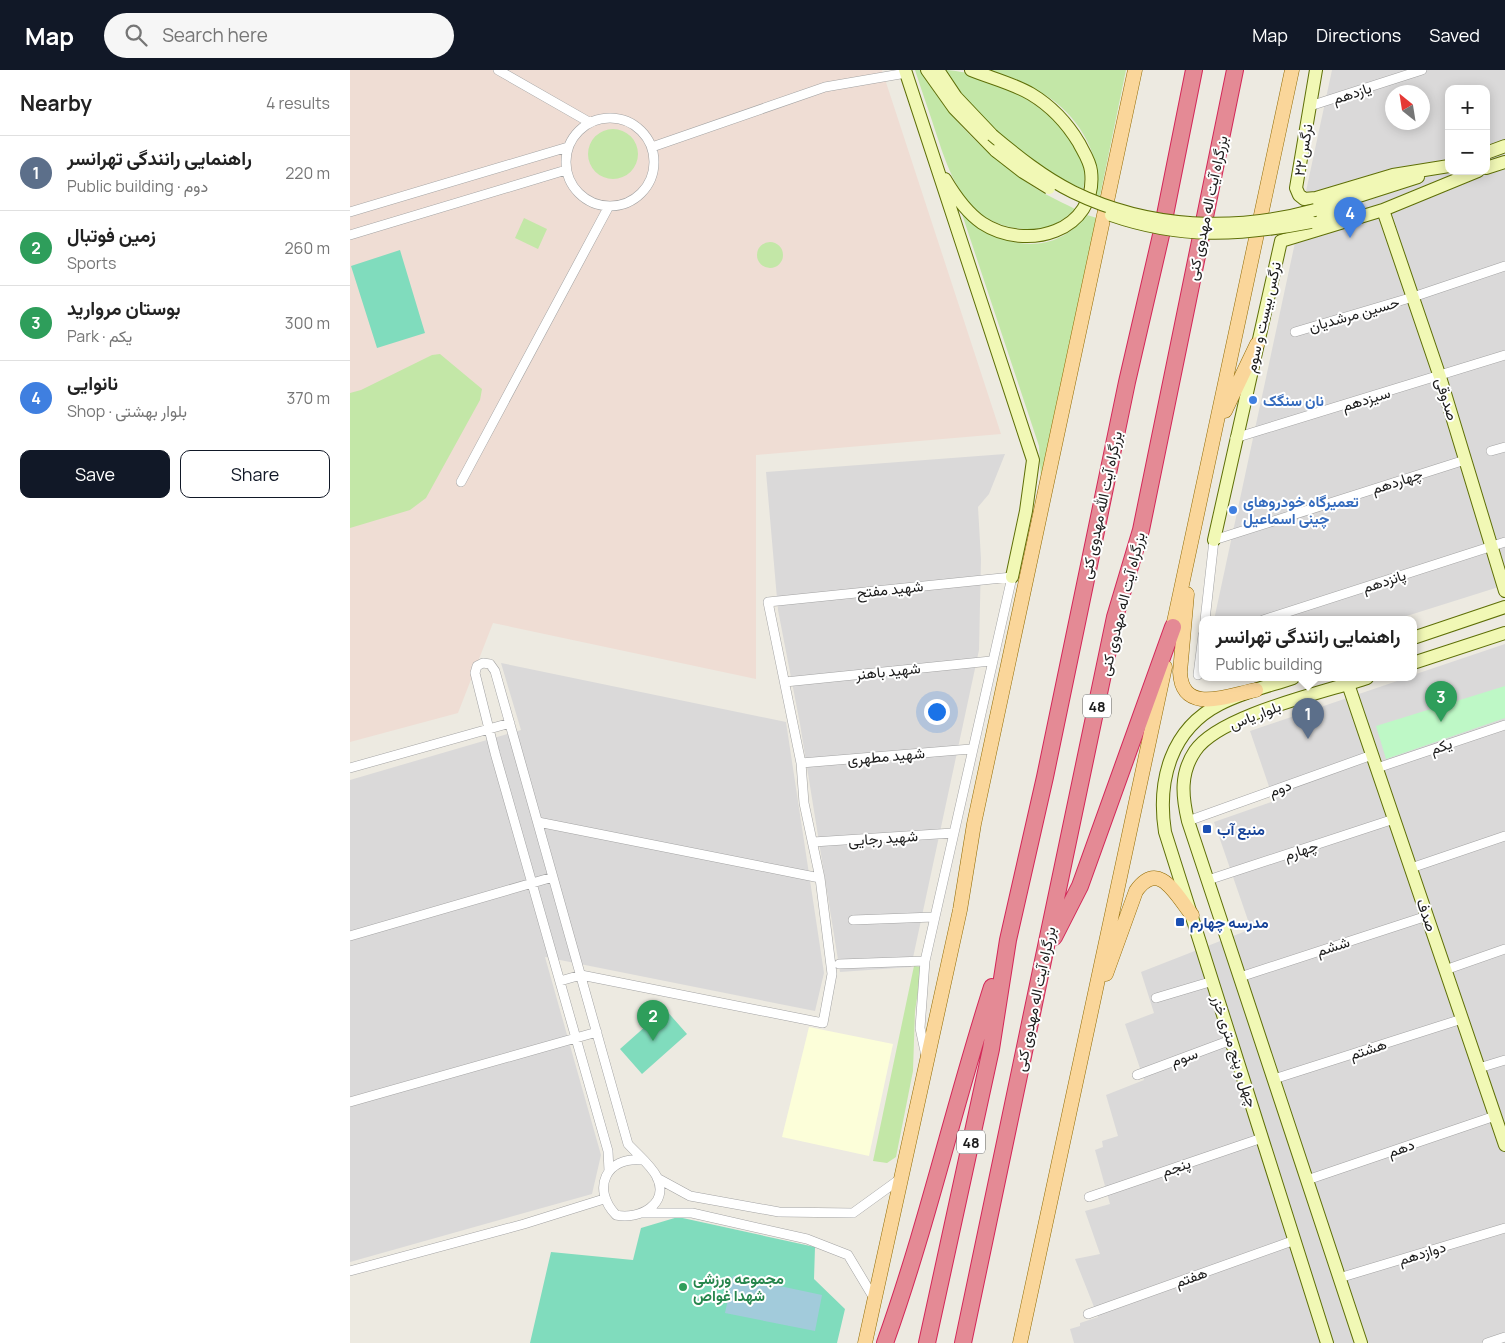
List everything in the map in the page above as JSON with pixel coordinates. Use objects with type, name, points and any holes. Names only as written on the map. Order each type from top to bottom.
[{"type":"highway","name":"بزرگراه آیت الله مهدوی کنی","points":[[1008,940],[1046,777],[1105,479],[1162,235],[1194,70]]},
{"type":"highway","name":"بزرگراه آیت اله مهدوی کنی","points":[[964,1343],[1115,617],[1141,530],[1235,70]]},
{"type":"highway","points":[[1044,957],[1080,886],[1173,628]]},
{"type":"highway","points":[[885,1343],[946,1145],[970,1056],[1008,940]]},
{"type":"highway","name":"48","points":[[927,1343],[991,1049],[1008,940]]},
{"type":"main road","points":[[926,70],[954,108],[996,151],[1023,172],[1072,200],[1156,229],[1224,234],[1311,222],[1465,175]]},
{"type":"main road","points":[[938,70],[956,97],[992,135],[1026,163],[1072,192],[1122,210],[1158,220],[1195,224],[1254,223],[1284,218],[1315,210],[1445,167]]},
{"type":"main road","points":[[932,155],[951,190],[966,209],[982,223],[1001,232],[1025,237],[1046,235],[1069,225],[1086,202],[1090,192],[1091,170],[1084,152],[1071,130],[1051,108],[1031,94],[971,70]]},
{"type":"main road","points":[[865,1343],[960,910],[992,740],[1044,507],[1135,70]]},
{"type":"main road","points":[[1020,1343],[1292,70]]},
{"type":"main road","name":"نرگس ۲۲","points":[[1316,70],[1296,188],[1299,195],[1304,199],[1316,198],[1394,175],[1445,167]]},
{"type":"main road","points":[[906,71],[1033,460],[1031,480],[1012,576]]},
{"type":"main road","points":[[1490,152],[1505,146]]},
{"type":"main road","points":[[1490,167],[1505,162]]},
{"type":"main road","points":[[1384,210],[1468,175]]},
{"type":"main road","name":"نرگس بیست و سوم","points":[[1214,540],[1235,438],[1281,241],[1384,210]]},
{"type":"main road","name":"صدوقی","points":[[1384,210],[1440,377],[1505,591]]},
{"type":"main road","points":[[1216,429],[1257,344]]},
{"type":"main road","points":[[1020,538],[1044,507]]},
{"type":"main road","points":[[1020,538],[1030,569]]},
{"type":"main road","points":[[1188,558],[1186,616],[1180,672],[1183,688],[1194,699],[1204,700],[1256,690]]},
{"type":"main road","points":[[1417,637],[1505,607]]},
{"type":"main road","points":[[1417,662],[1505,633]]},
{"type":"main road","name":"بلوار یاس","points":[[1170,757],[1185,732],[1204,714],[1234,698],[1284,681]]},
{"type":"main road","name":"بلوار یاس","points":[[1187,766],[1195,751],[1206,738],[1243,717],[1358,681]]},
{"type":"main road","name":"صدف","points":[[1348,684],[1505,1145]]},
{"type":"main road","points":[[1234,698],[1229,705],[1230,711],[1235,716],[1243,717]]},
{"type":"main road","name":"چهل و پنج متری خزر","points":[[1170,757],[1162,794],[1163,819],[1295,1240],[1324,1342]]},
{"type":"main road","name":"چهل و پنج متری خزر","points":[[1187,766],[1183,784],[1188,821],[1361,1343]]},
{"type":"main road","points":[[1085,1033],[1136,891],[1142,883],[1151,878],[1160,878],[1169,885],[1192,915]]},
{"type":"street","points":[[498,70],[590,122]]},
{"type":"street","name":"یازدهم","points":[[1310,106],[1422,70]]},
{"type":"street","points":[[652,147],[824,87],[906,71]]},
{"type":"street","points":[[604,118],[619,118],[633,124],[645,134],[652,147],[653,175],[646,187],[636,198],[624,204],[610,206],[594,204],[581,196],[571,184],[566,170],[568,147],[578,131],[590,122],[604,118]]},
{"type":"street","points":[[350,212],[568,147]]},
{"type":"street","points":[[350,235],[566,170]]},
{"type":"street","points":[[461,482],[610,206]]},
{"type":"street","name":"حسین مرشدیان","points":[[1295,332],[1413,298],[1505,266]]},
{"type":"street","name":"سیزدهم","points":[[1235,438],[1440,377],[1505,355]]},
{"type":"street","points":[[1491,451],[1505,446]]},
{"type":"street","name":"چهاردهم","points":[[1214,540],[1465,460]]},
{"type":"street","points":[[1205,616],[1214,540]]},
{"type":"street","name":"پانزدهم","points":[[1275,616],[1505,542]]},
{"type":"street","points":[[927,1058],[920,1028],[925,960],[991,661],[1012,576]]},
{"type":"street","name":"شهید مفتح","points":[[785,682],[768,602],[1012,576]]},
{"type":"street","name":"شهید باهنر","points":[[785,682],[991,661]]},
{"type":"street","points":[[609,1171],[608,1151],[532,884],[475,673],[477,666],[483,663],[490,664],[494,668],[628,1144],[657,1178],[690,1196],[779,1212],[853,1213],[900,1179]]},
{"type":"street","points":[[1198,675],[1199,668]]},
{"type":"street","points":[[560,980],[581,975],[823,1023],[832,974],[820,878],[804,803],[801,763],[785,682]]},
{"type":"street","points":[[350,768],[510,723]]},
{"type":"street","name":"یکم","points":[[1377,768],[1505,725]]},
{"type":"street","name":"شهید مطهری","points":[[801,763],[972,749]]},
{"type":"street","name":"دوم","points":[[1188,821],[1372,755]]},
{"type":"street","name":"چهارم","points":[[1208,880],[1394,819]]},
{"type":"street","points":[[538,822],[820,878]]},
{"type":"street","name":"شهید رجایی","points":[[813,842],[953,833]]},
{"type":"street","points":[[1411,868],[1505,836]]},
{"type":"street","points":[[350,936],[553,877]]},
{"type":"street","name":"ششم","points":[[1240,977],[1427,916]]},
{"type":"street","points":[[853,920],[934,917]]},
{"type":"street","points":[[1445,970],[1505,949]]},
{"type":"street","points":[[839,964],[925,960]]},
{"type":"street","points":[[1156,998],[1213,981]]},
{"type":"street","name":"هشتم","points":[[1274,1080],[1462,1019]]},
{"type":"street","points":[[350,1102],[597,1032]]},
{"type":"street","name":"سوم","points":[[1137,1075],[1231,1040]]},
{"type":"street","points":[[1479,1068],[1505,1060]]},
{"type":"street","name":"دهم","points":[[1307,1180],[1495,1116]]},
{"type":"street","name":"پنجم","points":[[1089,1197],[1262,1138]]},
{"type":"street","points":[[642,1160],[629,1159],[609,1171],[603,1184],[604,1199],[616,1215],[627,1218],[644,1213],[692,1213],[806,1240],[848,1255],[875,1300]]},
{"type":"street","points":[[644,1213],[655,1204],[659,1191],[657,1178]]},
{"type":"street","points":[[350,1270],[524,1224],[604,1199]]},
{"type":"street","name":"دوازدهم","points":[[1339,1278],[1505,1228]]},
{"type":"street","name":"هفتم","points":[[1088,1314],[1295,1240]]},
{"type":"street","points":[[1487,1343],[1505,1337]]},
{"type":"shaded area","points":[[350,70],[882,70],[1001,434],[756,455],[756,679],[493,623],[458,713],[350,742]]},
{"type":"shaded area","points":[[1332,70],[1505,70],[1505,585],[1407,616],[1215,616]]},
{"type":"shaded area","points":[[1005,454],[989,494],[978,507],[981,559],[979,650],[911,967],[840,972],[800,724],[778,610],[766,472]]},
{"type":"shaded area","points":[[1505,644],[1505,1343],[1074,1343],[1070,1329],[1080,1326],[1080,1323],[1098,1317],[1075,1259],[1100,1254],[1085,1211],[1110,1204],[1095,1150],[1103,1147],[1102,1141],[1118,1136],[1106,1095],[1144,1080],[1125,1024],[1154,1013],[1141,972],[1251,929],[1214,822],[1274,801],[1250,731],[1397,681],[1417,681],[1417,674]]},
{"type":"shaded area","points":[[501,663],[786,722],[824,973],[815,1011],[545,957],[601,1155],[592,1194],[350,1262],[350,780],[521,730]]},
{"type":"shaded area","points":[[809,1027],[893,1044],[869,1156],[782,1137]]},
{"type":"green space","points":[[915,70],[921,70],[930,86],[953,116],[993,156],[1034,187],[1075,209],[1064,219],[1045,228],[1038,229],[1005,226],[989,219],[976,210],[965,198],[949,169]]},
{"type":"green space","points":[[944,70],[965,73],[989,80],[1014,92],[1038,107],[1059,125],[1075,145],[1084,167],[1083,189],[1041,167],[1005,140],[973,107]]},
{"type":"green space","points":[[982,70],[1126,70],[1100,196],[1095,194],[1097,179],[1091,149],[1075,122],[1064,110],[1040,92]]},
{"type":"green space","points":[[608,129],[618,129],[631,136],[638,149],[638,159],[631,172],[618,179],[608,179],[599,175],[592,168],[588,159],[588,149],[592,140],[599,133]]},
{"type":"green space","points":[[962,214],[977,226],[993,235],[1009,241],[1026,244],[1042,243],[1058,238],[1073,229],[1087,215],[1097,218],[1041,480],[1039,446]]},
{"type":"green space","points":[[524,218],[547,229],[538,249],[515,238]]},
{"type":"green space","points":[[770,242],[779,246],[783,255],[779,264],[770,268],[761,264],[757,255],[761,246]]},
{"type":"green space","points":[[400,250],[425,333],[377,348],[351,266]]},
{"type":"green space","points":[[440,354],[482,389],[480,400],[426,498],[410,510],[350,528],[350,393],[361,390],[432,355]]},
{"type":"green space","points":[[1505,686],[1505,718],[1386,759],[1376,726]]},
{"type":"green space","points":[[914,966],[922,967],[915,1011],[913,1071],[896,1157],[887,1163],[873,1161]]},
{"type":"green space","points":[[665,1009],[687,1034],[642,1074],[620,1049]]},
{"type":"green space","name":"مجموعه ورزشی شهدا غواص","points":[[678,1217],[815,1247],[814,1279],[845,1309],[837,1343],[530,1343],[551,1252],[633,1260],[641,1228]]},
{"type":"water","points":[[733,1276],[822,1295],[815,1331],[725,1313]]},
{"type":"place","name":"نانوایی","points":[[1350,238]]},
{"type":"place","name":"نان سنگک","points":[[1253,400]]},
{"type":"place","name":"تعمیرگاه خودروهای چینی اسماعیل","points":[[1233,510]]},
{"type":"place","name":"بوستان مروارید","points":[[1441,722]]},
{"type":"place","name":"راهنمایی رانندگی تهرانسر","points":[[1308,739]]},
{"type":"place","name":"منبع آب","points":[[1207,829]]},
{"type":"place","name":"مدرسه چهارم","points":[[1180,922]]},
{"type":"place","name":"زمین فوتبال","points":[[653,1041]]},
{"type":"place","name":"مجموعه ورزشی شهدا غواص","points":[[683,1287]]}]
